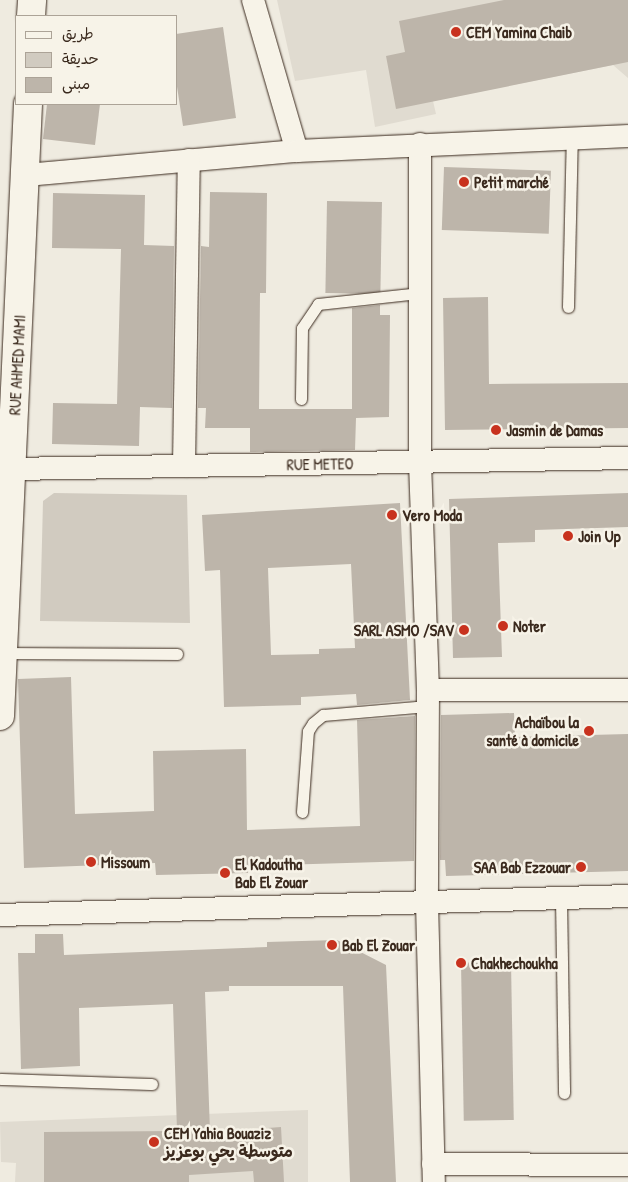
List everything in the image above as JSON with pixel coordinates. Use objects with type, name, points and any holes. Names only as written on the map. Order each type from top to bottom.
[{"type":"street","points":[[31,15],[32,0]]},
{"type":"street","points":[[253,0],[297,151]]},
{"type":"street","name":"RUE AHMED MAMI","points":[[0,716],[6,653],[12,470],[9,332],[26,174],[28,105]]},
{"type":"street","points":[[26,174],[297,151],[572,136],[628,136]]},
{"type":"street","points":[[420,144],[420,462],[428,698],[427,902],[433,1173],[628,1165]]},
{"type":"street","points":[[184,466],[189,160]]},
{"type":"street","name":"RUE METEO","points":[[12,470],[628,458]]},
{"type":"street","points":[[428,698],[628,690]]},
{"type":"street","points":[[0,914],[628,896]]},
{"type":"lane","points":[[568,307],[572,136]]},
{"type":"lane","points":[[301,399],[302,328],[318,304],[420,293]]},
{"type":"lane","points":[[6,653],[177,654]]},
{"type":"lane","points":[[302,812],[308,731],[314,723],[323,715],[428,698]]},
{"type":"lane","points":[[561,898],[564,1093]]},
{"type":"lane","points":[[0,1079],[152,1084]]},
{"type":"shaded area","name":"CEM Yamina Chaib","points":[[277,0],[628,0],[628,78],[613,65],[433,101],[436,114],[375,127],[366,70],[295,81]]},
{"type":"shaded area","name":"CEM Yahia Bouaziz متوسطة يحي بوعزيز","points":[[308,1110],[308,1182],[15,1182],[16,1163],[1,1162],[0,1122]]},
{"type":"green space","points":[[54,493],[187,495],[190,623],[40,621],[43,501]]},
{"type":"building","name":"CEM Yamina Chaib","points":[[504,0],[628,0],[628,62],[396,109],[386,56],[405,52],[399,21]]},
{"type":"building","points":[[223,27],[236,118],[183,126],[178,93],[178,34]]},
{"type":"building","points":[[47,105],[100,105],[95,145],[43,139]]},
{"type":"building","points":[[444,167],[551,171],[549,234],[442,230]]},
{"type":"building","points":[[210,192],[267,193],[266,293],[260,293],[259,409],[352,409],[352,308],[380,305],[380,315],[390,315],[389,417],[356,418],[355,450],[250,452],[250,428],[205,428],[206,408],[198,408],[201,246],[209,247]]},
{"type":"building","points":[[53,193],[145,195],[144,245],[174,246],[172,408],[140,407],[139,446],[52,444],[53,403],[117,404],[121,249],[52,248]]},
{"type":"building","points":[[327,201],[382,202],[380,294],[325,293]]},
{"type":"building","points":[[488,297],[489,384],[628,383],[628,428],[445,430],[443,298]]},
{"type":"building","points":[[628,493],[628,527],[535,530],[535,542],[498,543],[502,657],[453,658],[449,499]]},
{"type":"building","points":[[400,503],[410,700],[357,705],[356,694],[301,697],[301,705],[224,707],[220,570],[205,571],[202,515]],"holes":[[[351,564],[355,648],[319,649],[319,654],[271,655],[268,568]]]},
{"type":"building","points":[[71,677],[75,814],[154,811],[153,751],[246,749],[247,830],[360,826],[357,720],[415,716],[414,861],[248,866],[248,873],[156,875],[155,863],[24,868],[18,679]]},
{"type":"building","points":[[514,713],[515,737],[628,734],[628,871],[446,876],[445,860],[440,860],[441,715]]},
{"type":"building","points":[[35,934],[63,934],[64,955],[267,947],[267,942],[337,940],[386,965],[396,1182],[350,1182],[343,986],[229,986],[229,991],[205,992],[210,1132],[281,1127],[284,1182],[254,1182],[253,1171],[189,1175],[189,1182],[44,1182],[44,1132],[177,1131],[173,1004],[79,1008],[80,1066],[21,1069],[18,953],[35,953]]},
{"type":"building","points":[[511,962],[514,1120],[464,1121],[461,963]]},
{"type":"place","name":"CEM Yamina Chaib","points":[[456,32]]},
{"type":"place","name":"Petit marché","points":[[464,182]]},
{"type":"place","name":"Jasmin de Damas","points":[[496,430]]},
{"type":"place","name":"Vero Moda","points":[[392,515]]},
{"type":"place","name":"Join Up","points":[[568,536]]},
{"type":"place","name":"Noter","points":[[503,626]]},
{"type":"place","name":"SARL ASMO /SAV","points":[[464,630]]},
{"type":"place","name":"Achaïbou la santé à domicile","points":[[589,731]]},
{"type":"place","name":"Missoum","points":[[91,862]]},
{"type":"place","name":"SAA Bab Ezzouar","points":[[581,867]]},
{"type":"place","name":"El Kadoutha Bab El Zouar","points":[[225,873]]},
{"type":"place","name":"Bab El Zouar","points":[[332,945]]},
{"type":"place","name":"Chakhechoukha","points":[[461,963]]},
{"type":"place","name":"CEM Yahia Bouaziz متوسطة يحي بوعزيز","points":[[154,1142]]}]
